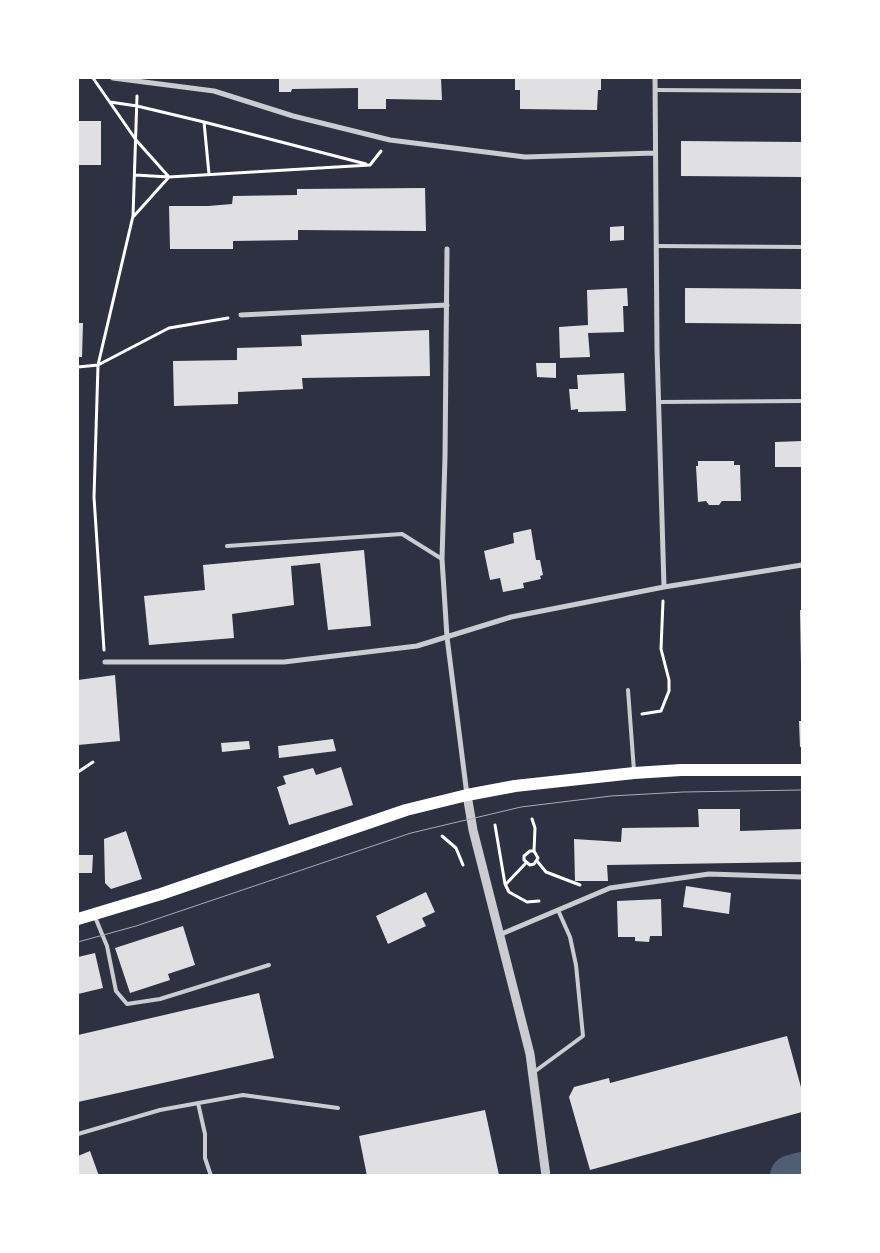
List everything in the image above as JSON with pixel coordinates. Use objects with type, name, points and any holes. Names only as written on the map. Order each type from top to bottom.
[{"type":"main road","points":[[78,919],[406,810],[467,795],[515,786],[634,773],[681,770],[802,770]]},
{"type":"street","points":[[112,78],[214,91],[293,116],[390,140],[525,157],[655,154]]},
{"type":"street","points":[[655,78],[657,349],[664,587]]},
{"type":"street","points":[[447,249],[446,457],[442,559],[447,637],[473,830],[498,936],[530,1054],[546,1176]]},
{"type":"street","points":[[241,315],[447,305]]},
{"type":"street","points":[[104,662],[284,662],[417,646],[511,617],[664,587],[802,565]]},
{"type":"street","points":[[498,936],[610,888],[709,874],[802,877]]},
{"type":"lane","points":[[655,90],[802,91]]},
{"type":"lane","points":[[656,246],[802,247]]},
{"type":"lane","points":[[659,402],[802,401]]},
{"type":"lane","points":[[227,546],[402,534],[442,559]]},
{"type":"lane","points":[[628,690],[634,773]]},
{"type":"lane","points":[[532,1073],[583,1036],[576,965],[570,937],[558,910]]},
{"type":"lane","points":[[94,915],[107,946],[116,992],[127,1004],[160,999],[269,965]]},
{"type":"lane","points":[[78,1134],[160,1110],[244,1095],[338,1108]]},
{"type":"lane","points":[[198,1103],[205,1134],[205,1158],[211,1176]]},
{"type":"path","points":[[93,78],[136,140],[169,176]]},
{"type":"path","points":[[104,662],[94,497],[98,365],[134,216],[138,80]]},
{"type":"path","points":[[110,102],[137,106],[204,122],[370,165]]},
{"type":"path","points":[[204,122],[209,174]]},
{"type":"path","points":[[135,175],[169,176],[370,165],[390,140]]},
{"type":"path","points":[[134,216],[169,176]]},
{"type":"path","points":[[78,367],[98,365],[168,328],[241,315]]},
{"type":"path","points":[[630,716],[662,711],[669,691],[670,680],[661,649],[664,587]]},
{"type":"path","points":[[78,772],[93,762]]},
{"type":"path","points":[[526,863],[530,865],[538,858],[534,851],[535,828],[532,819]]},
{"type":"path","points":[[495,825],[505,884],[509,892],[527,902],[547,899]]},
{"type":"path","points":[[442,836],[456,848],[464,866]]},
{"type":"path","points":[[526,863],[524,860],[526,852],[534,851]]},
{"type":"path","points":[[536,861],[546,872],[581,885],[572,889]]},
{"type":"path","points":[[505,884],[526,863]]},
{"type":"building","points":[[279,78],[441,78],[442,100],[386,99],[386,109],[358,109],[358,88],[292,89],[291,92],[279,92]]},
{"type":"building","points":[[515,78],[601,78],[597,110],[520,109],[520,90],[515,90]]},
{"type":"building","points":[[78,121],[101,121],[101,165],[78,165]]},
{"type":"building","points":[[681,141],[802,142],[802,177],[681,176]]},
{"type":"building","points":[[425,188],[426,231],[298,230],[298,240],[233,241],[233,249],[170,249],[169,206],[232,204],[233,196],[297,195],[297,189]]},
{"type":"building","points":[[624,226],[624,240],[610,241],[610,227]]},
{"type":"building","points":[[627,288],[628,306],[623,306],[624,332],[588,333],[590,357],[560,358],[559,327],[588,325],[587,290]]},
{"type":"building","points":[[685,288],[802,289],[802,324],[685,323]]},
{"type":"building","points":[[78,323],[83,323],[82,357],[78,357]]},
{"type":"building","points":[[429,330],[430,376],[302,378],[303,389],[238,392],[238,404],[174,406],[173,361],[237,360],[237,348],[302,346],[301,335]]},
{"type":"building","points":[[536,363],[556,363],[556,378],[537,377]]},
{"type":"building","points":[[624,373],[626,411],[578,412],[578,409],[571,410],[569,389],[578,389],[577,375]]},
{"type":"building","points":[[802,441],[802,467],[775,467],[775,442]]},
{"type":"building","points":[[698,461],[734,461],[734,465],[740,465],[741,501],[722,501],[719,505],[709,505],[706,501],[698,502],[696,466],[698,466]]},
{"type":"building","points":[[531,529],[536,560],[540,560],[543,575],[540,576],[541,579],[523,583],[524,588],[503,592],[500,578],[490,580],[484,551],[514,543],[513,533]]},
{"type":"building","points":[[364,550],[371,626],[328,630],[320,563],[291,566],[294,605],[232,614],[234,638],[149,645],[144,596],[205,590],[203,565]]},
{"type":"building","points":[[800,610],[802,610],[802,664],[801,664]]},
{"type":"building","points":[[115,675],[120,741],[78,745],[78,680]]},
{"type":"building","points":[[799,721],[802,721],[802,747],[800,747]]},
{"type":"building","points":[[333,739],[336,751],[279,758],[278,746]]},
{"type":"building","points":[[249,741],[250,749],[222,752],[221,743]]},
{"type":"building","points":[[341,767],[353,805],[289,825],[277,787],[286,784],[283,776],[313,768],[316,775]]},
{"type":"building","points":[[698,809],[740,809],[740,831],[802,829],[802,862],[607,865],[608,881],[575,881],[574,839],[621,842],[622,828],[699,827]]},
{"type":"building","points":[[126,831],[142,879],[111,889],[105,883],[104,839]]},
{"type":"building","points":[[78,855],[93,855],[92,873],[78,873]]},
{"type":"building","points":[[686,886],[731,893],[729,914],[683,907]]},
{"type":"building","points":[[426,892],[435,912],[422,918],[426,926],[388,944],[376,916]]},
{"type":"building","points":[[661,899],[662,936],[650,936],[649,942],[635,941],[635,937],[618,937],[617,901]]},
{"type":"building","points":[[183,926],[195,965],[168,974],[170,980],[130,993],[115,948]]},
{"type":"building","points":[[95,953],[103,988],[78,994],[78,957]]},
{"type":"building","points":[[259,993],[274,1058],[78,1102],[78,1035]]},
{"type":"building","points":[[787,1036],[802,1091],[802,1112],[590,1170],[569,1097],[574,1087],[609,1078],[610,1083]]},
{"type":"building","points":[[485,1110],[499,1175],[367,1176],[359,1136]]},
{"type":"building","points":[[90,1151],[99,1176],[78,1176],[78,1156]]},
{"type":"waterway","points":[[791,1176],[802,1173]]},
{"type":"tram line","points":[[78,942],[136,926],[411,833],[521,807],[611,796],[683,792],[802,790]]}]
